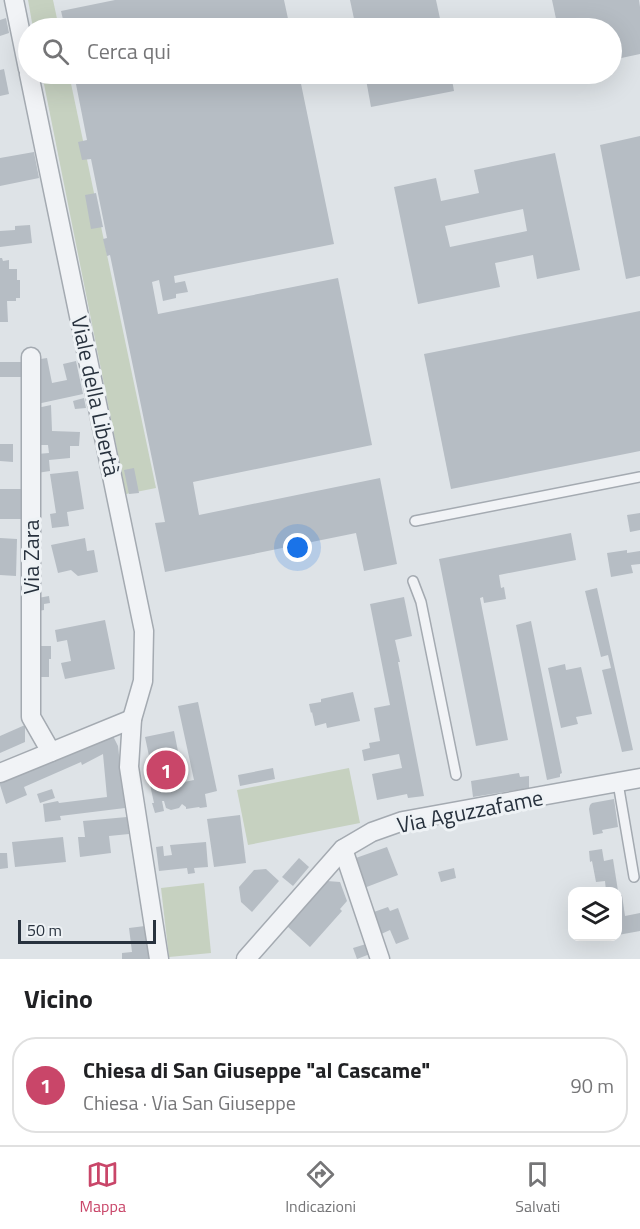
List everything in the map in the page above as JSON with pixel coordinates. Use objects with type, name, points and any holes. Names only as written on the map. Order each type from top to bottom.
[{"type":"street","name":"Viale della Libertà","points":[[14,0],[18,19]]},
{"type":"street","name":"Viale della Libertà","points":[[32,84],[144,631],[143,681],[132,719],[129,767],[159,959]]},
{"type":"street","name":"Via Zara","points":[[31,357],[31,717],[51,752]]},
{"type":"street","points":[[0,773],[132,719]]},
{"type":"street","name":"Via Aguzzafame","points":[[246,959],[343,849],[372,832],[403,821],[640,778]]},
{"type":"street","points":[[343,849],[380,959]]},
{"type":"lane","points":[[415,521],[640,477]]},
{"type":"lane","points":[[413,581],[422,602],[456,775]]},
{"type":"lane","points":[[618,783],[634,877]]},
{"type":"green space","points":[[28,0],[53,0],[57,18],[31,18]]},
{"type":"green space","points":[[44,84],[71,84],[156,488],[126,494]]},
{"type":"green space","points":[[349,768],[360,823],[248,845],[237,790]]},
{"type":"green space","points":[[204,883],[211,953],[169,957],[161,888]]},
{"type":"building","points":[[115,0],[284,0],[288,18],[63,18],[61,11]]},
{"type":"building","points":[[350,0],[436,0],[440,18],[354,18]]},
{"type":"building","points":[[552,0],[639,0],[640,54],[622,58],[622,18],[556,18]]},
{"type":"building","points":[[6,18],[9,33],[0,36],[0,20]]},
{"type":"building","points":[[4,69],[9,94],[0,96],[0,70]]},
{"type":"building","points":[[76,84],[301,84],[334,244],[174,276],[175,283],[185,281],[188,292],[176,294],[176,298],[163,301],[159,280],[152,282],[158,314],[338,278],[372,445],[193,482],[199,515],[380,478],[397,564],[364,571],[356,533],[165,572],[155,523],[165,522],[110,255],[107,256],[103,239],[107,238],[91,159],[82,160],[78,142],[87,140]]},
{"type":"building","points":[[367,84],[453,84],[454,91],[371,107]]},
{"type":"building","points":[[640,136],[640,276],[626,279],[600,145]]},
{"type":"building","points":[[34,152],[39,178],[0,186],[0,158]]},
{"type":"building","points":[[555,153],[580,270],[537,279],[533,255],[495,263],[500,287],[418,304],[394,187],[436,178],[441,201],[479,193],[474,170]],"holes":[[[523,209],[527,231],[450,247],[445,226]]]},
{"type":"building","points":[[96,193],[103,227],[91,229],[85,195]]},
{"type":"building","points":[[30,225],[32,243],[0,247],[0,231],[15,230],[15,226]]},
{"type":"building","points":[[0,258],[3,261],[9,260],[9,269],[17,269],[17,280],[20,280],[20,298],[16,298],[16,301],[7,301],[8,322],[0,322]]},
{"type":"building","points":[[640,311],[640,451],[451,489],[424,354]]},
{"type":"building","points":[[47,358],[52,383],[67,380],[63,364],[76,361],[83,394],[37,404],[37,389],[40,389],[34,360]]},
{"type":"building","points":[[0,362],[27,362],[27,377],[0,377]]},
{"type":"building","points":[[84,398],[86,408],[75,409],[73,401]]},
{"type":"building","points":[[51,405],[52,431],[80,432],[79,446],[70,446],[70,458],[49,460],[50,471],[37,473],[37,454],[49,453],[48,445],[37,445],[37,408]]},
{"type":"building","points":[[0,444],[13,444],[13,462],[0,461]]},
{"type":"building","points":[[134,468],[139,493],[129,494],[124,470]]},
{"type":"building","points":[[78,471],[84,509],[67,512],[69,526],[52,528],[50,514],[56,513],[50,474]]},
{"type":"building","points":[[0,489],[26,489],[26,519],[0,519]]},
{"type":"building","points":[[640,513],[640,530],[630,532],[627,515]]},
{"type":"building","points":[[571,533],[576,560],[499,575],[506,599],[484,603],[483,597],[480,598],[508,740],[476,746],[439,559]]},
{"type":"building","points":[[0,538],[17,539],[16,576],[0,575]]},
{"type":"building","points":[[85,538],[87,551],[94,550],[98,572],[78,576],[71,570],[58,573],[51,545]]},
{"type":"building","points":[[627,550],[627,553],[640,551],[640,564],[631,565],[633,573],[611,577],[607,553]]},
{"type":"building","points":[[597,588],[633,750],[622,752],[602,670],[611,668],[608,655],[601,657],[585,591]]},
{"type":"building","points":[[49,596],[50,603],[44,604],[44,610],[38,611],[38,598]]},
{"type":"building","points":[[404,597],[412,636],[395,640],[424,796],[408,798],[407,794],[377,800],[372,774],[402,768],[399,754],[364,761],[362,750],[370,748],[369,743],[380,741],[374,708],[390,705],[370,604]]},
{"type":"building","points":[[105,620],[115,669],[65,679],[61,663],[71,661],[67,640],[57,642],[55,630]]},
{"type":"building","points":[[531,621],[562,773],[560,777],[547,780],[516,625]]},
{"type":"building","points":[[38,646],[51,646],[49,677],[37,677]]},
{"type":"building","points":[[565,664],[566,670],[581,667],[592,714],[576,717],[578,724],[561,728],[548,668]]},
{"type":"building","points":[[353,692],[360,721],[327,728],[326,723],[315,726],[309,704]]},
{"type":"building","points":[[198,702],[217,791],[205,794],[207,807],[186,809],[182,804],[179,808],[171,810],[166,808],[162,801],[164,811],[155,813],[147,771],[152,770],[145,737],[174,731],[184,782],[194,780],[178,706]]},
{"type":"building","points":[[25,725],[25,742],[0,753],[0,736]]},
{"type":"building","points":[[111,732],[118,746],[125,808],[60,816],[61,820],[45,822],[43,804],[107,797],[103,754],[82,765],[81,762],[24,787],[27,795],[6,804],[0,778]]},
{"type":"building","points":[[273,768],[275,779],[240,786],[238,775]]},
{"type":"building","points":[[519,773],[520,777],[529,776],[529,788],[473,797],[471,781]]},
{"type":"building","points":[[52,789],[55,798],[40,803],[37,794]]},
{"type":"building","points":[[614,799],[618,827],[602,830],[603,833],[593,835],[590,805]]},
{"type":"building","points":[[240,815],[246,863],[214,867],[207,819]]},
{"type":"building","points":[[127,817],[129,834],[109,836],[111,853],[80,857],[78,837],[85,837],[83,821]]},
{"type":"building","points":[[63,837],[66,862],[15,867],[12,842]]},
{"type":"building","points":[[206,842],[208,867],[194,868],[195,873],[188,874],[187,868],[159,871],[156,847],[163,846],[164,856],[172,855],[170,845]]},
{"type":"building","points":[[387,847],[398,875],[364,888],[353,859]]},
{"type":"building","points":[[602,849],[604,861],[613,859],[617,887],[606,887],[605,881],[596,882],[589,851]]},
{"type":"building","points":[[0,853],[7,853],[8,868],[0,869]]},
{"type":"building","points":[[299,858],[309,867],[293,886],[282,877]]},
{"type":"building","points":[[454,868],[456,878],[441,882],[438,872]]},
{"type":"building","points":[[266,869],[279,881],[252,912],[241,902],[239,887],[254,870]]},
{"type":"building","points":[[327,881],[340,882],[347,901],[340,909],[342,911],[310,947],[287,926]]},
{"type":"building","points":[[622,895],[625,916],[640,913],[640,931],[622,934]]},
{"type":"building","points":[[388,907],[390,911],[398,908],[409,939],[396,944],[390,930],[379,935],[371,913]]},
{"type":"building","points":[[145,926],[149,959],[122,959],[122,953],[132,952],[129,928]]},
{"type":"building","points":[[366,944],[370,954],[357,959],[353,948]]},
{"type":"place","name":"Chiesa di San Giuseppe \"al Cascame\"","points":[[166,770]]}]
